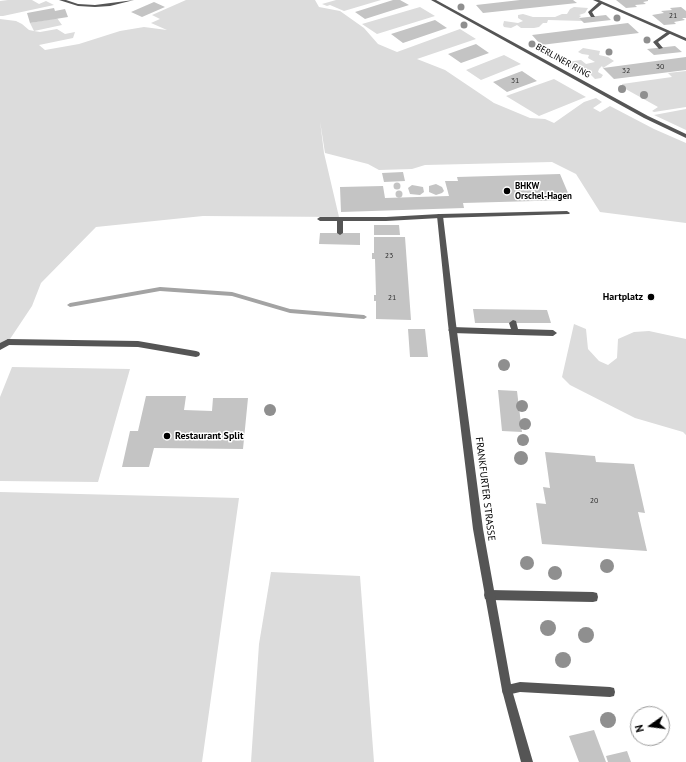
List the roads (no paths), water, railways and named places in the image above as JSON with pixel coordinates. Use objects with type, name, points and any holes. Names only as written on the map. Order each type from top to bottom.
[{"type":"street","points":[[61,0],[78,5],[96,6],[110,5],[132,0]]},
{"type":"street","name":"BERLINER RING","points":[[432,0],[646,117],[686,136]]},
{"type":"street","points":[[595,0],[686,40]]},
{"type":"street","points":[[593,16],[590,12],[601,2]]},
{"type":"street","points":[[662,48],[655,42],[669,33]]},
{"type":"street","points":[[320,219],[386,219],[440,216],[567,213]]},
{"type":"street","name":"FRANKFURTER STRASSE","points":[[440,216],[452,330],[478,529],[507,690],[527,762]]},
{"type":"street","points":[[340,219],[340,233]]},
{"type":"street","points":[[513,323],[515,332]]},
{"type":"street","points":[[452,330],[553,333]]},
{"type":"street","points":[[0,347],[8,342],[138,344],[196,354]]},
{"type":"street","points":[[489,594],[593,597]]},
{"type":"street","points":[[507,690],[520,687],[610,692]]},
{"type":"waterway","points":[[70,305],[160,289],[232,294],[290,311],[364,317]]},
{"type":"place","name":"BHKW Orschel-Hagen","points":[[507,191]]},
{"type":"place","name":"Hartplatz","points":[[651,297]]},
{"type":"place","name":"Restaurant Split","points":[[167,436]]}]
